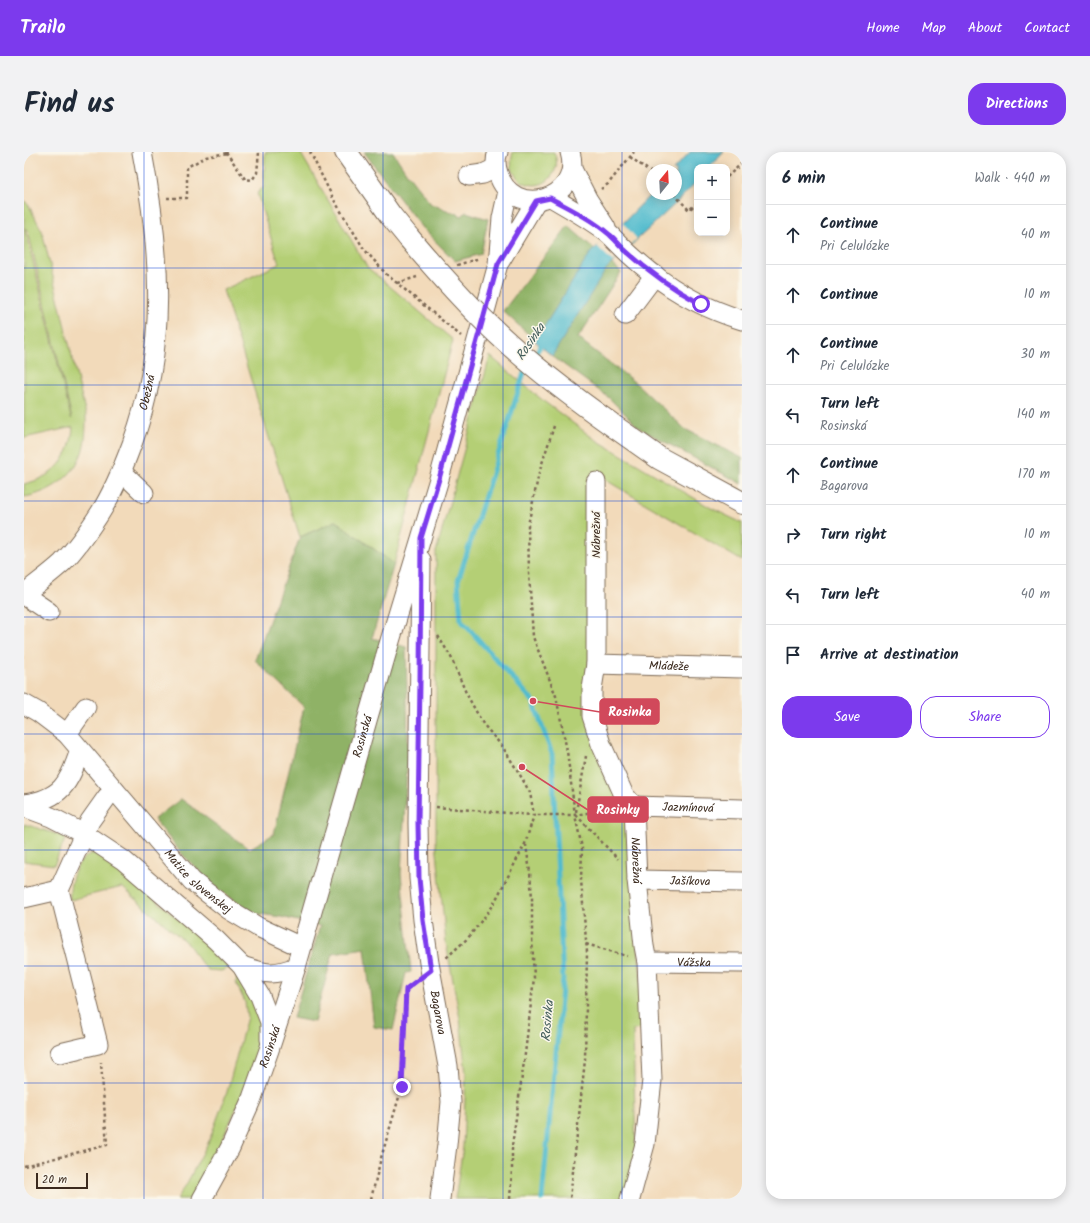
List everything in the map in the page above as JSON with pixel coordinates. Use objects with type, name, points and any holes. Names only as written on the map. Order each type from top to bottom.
[{"type":"main road","points":[[346,152],[408,238],[457,294],[498,334],[556,385],[659,458],[742,503]]},
{"type":"street","name":"Obežná","points":[[24,594],[62,563],[89,530],[110,497],[122,472],[138,430],[148,395],[155,356],[158,316],[158,276],[151,197],[142,152]]},
{"type":"street","points":[[469,176],[483,174],[497,160]]},
{"type":"street","points":[[497,160],[500,180],[508,191],[521,199],[543,199],[577,212],[610,235],[655,276],[680,293],[726,315],[742,320]]},
{"type":"street","points":[[571,161],[588,200],[610,235]]},
{"type":"street","name":"Rosinská","points":[[498,264],[543,199],[561,190],[568,181],[571,161]]},
{"type":"street","name":"Rosinská","points":[[202,1199],[230,1148],[252,1098],[270,1050],[296,967],[387,650],[439,479],[498,264],[502,218],[508,191]]},
{"type":"street","points":[[625,315],[655,276]]},
{"type":"street","points":[[122,472],[144,493]]},
{"type":"street","name":"Nábrežná","points":[[596,482],[596,664],[592,689],[592,716],[601,744],[624,795],[634,806],[637,880],[647,962],[652,1080],[645,1144],[630,1199]]},
{"type":"street","name":"Bagarova","points":[[421,538],[418,823],[419,878],[423,920],[448,1066],[451,1102],[440,1199]]},
{"type":"street","points":[[24,594],[49,612]]},
{"type":"street","name":"Mládeže","points":[[596,664],[742,668]]},
{"type":"street","name":"Matice slovenskej","points":[[24,704],[38,712],[67,734],[192,881],[228,910],[258,927],[301,947]]},
{"type":"street","points":[[67,734],[86,707]]},
{"type":"street","points":[[24,806],[39,802],[55,795],[66,784],[73,773],[80,750]]},
{"type":"street","points":[[60,1053],[98,1044],[59,890],[90,821],[107,798],[115,791]]},
{"type":"street","points":[[24,806],[51,817],[84,834],[124,860],[216,940],[242,966],[260,996],[270,1022],[270,1050]]},
{"type":"street","name":"Jazmínová","points":[[634,806],[742,809]]},
{"type":"street","name":"Jašíkova","points":[[637,880],[742,882]]},
{"type":"street","points":[[24,898],[59,890]]},
{"type":"street","name":"Vážska","points":[[647,962],[742,963]]},
{"type":"street","points":[[242,966],[264,973],[282,972],[296,967]]},
{"type":"path","points":[[151,197],[188,198],[186,167],[206,157],[226,153],[245,179],[252,180],[257,173],[259,152]]},
{"type":"path","points":[[310,152],[334,200],[364,249],[386,274],[465,340]]},
{"type":"path","points":[[598,192],[608,184],[634,152]]},
{"type":"path","points":[[630,157],[646,169]]},
{"type":"path","points":[[730,174],[742,163]]},
{"type":"path","points":[[680,200],[689,210],[694,206]]},
{"type":"path","points":[[554,426],[539,473],[528,525],[533,637],[556,696],[567,751],[575,815],[582,848],[581,880],[586,944],[584,1060],[570,1199]]},
{"type":"path","points":[[372,1199],[380,1158],[402,1087],[406,989],[431,970],[468,938],[492,907],[526,844],[534,815],[530,793],[502,746],[483,724],[466,693],[451,657],[436,632]]},
{"type":"path","points":[[575,815],[586,752]]},
{"type":"path","points":[[432,806],[534,815],[575,815],[634,806]]},
{"type":"path","points":[[575,815],[637,880]]},
{"type":"path","points":[[510,1199],[512,1146],[534,978],[531,892],[526,844]]},
{"type":"path","points":[[586,944],[647,962]]},
{"type":"path","points":[[24,1166],[107,1145],[101,1058],[98,1044]]},
{"type":"green space","points":[[265,152],[300,152],[367,267],[453,340],[394,564],[336,521],[300,537],[223,290],[279,264],[257,193],[264,187]]},
{"type":"green space","points":[[364,152],[393,152],[406,172],[431,204],[462,216],[466,212],[488,219],[481,254],[455,261],[422,228]]},
{"type":"green space","points":[[513,152],[554,152],[556,167],[551,177],[544,183],[536,185],[527,184],[520,180],[514,173],[511,164]]},
{"type":"green space","points":[[24,200],[29,206],[42,231],[86,415],[86,432],[80,459],[68,475],[61,482],[43,492],[24,497],[24,484],[35,481],[53,471],[65,457],[72,438],[73,427],[24,438]],"holes":[[[25,228],[28,231],[72,419]]]},
{"type":"green space","points":[[568,226],[621,272],[578,338],[638,385],[685,429],[742,458],[742,484],[639,428],[608,397],[552,356],[503,311]]},
{"type":"green space","points":[[490,356],[546,403],[593,438],[711,508],[742,523],[742,561],[594,473],[590,672],[627,815],[645,1029],[633,1030],[636,1159],[625,1199],[455,1199],[463,1147],[466,1074],[460,1019],[446,943],[436,842],[436,552]]},
{"type":"green space","points":[[336,521],[394,564],[372,638],[406,647],[408,747],[401,874],[411,972],[406,973],[393,1030],[374,1027],[365,948],[333,953],[314,1022],[293,1018],[320,926],[281,917],[253,913],[215,887],[181,853],[154,819],[181,799],[249,849],[274,834],[304,707],[255,660],[300,537]]},
{"type":"green space","points":[[24,824],[66,837],[54,865],[24,861]]},
{"type":"green space","points":[[94,853],[99,854],[114,864],[231,967],[221,971],[208,970],[189,945],[122,887],[70,900],[72,879],[78,865],[88,855]]},
{"type":"green space","points":[[237,974],[258,1008],[262,1030],[260,1048],[241,1098],[210,1166],[190,1199],[177,1199],[209,1141],[227,1092],[247,1017],[245,1002],[236,983]]},
{"type":"water","points":[[690,152],[724,152],[713,164],[694,164],[694,184],[682,197],[682,164],[679,164]]},
{"type":"water","points":[[646,199],[679,200],[607,268],[552,356],[535,341],[591,252],[623,223]]},
{"type":"pier","points":[[623,223],[637,239],[613,262],[597,246]]},
{"type":"waterway","name":"Rosinka","points":[[533,357],[544,341]]},
{"type":"waterway","name":"Rosinka","points":[[526,367],[458,581],[461,620],[533,701],[552,754],[563,979],[542,1199]]},
{"type":"place","name":"Rosinka","points":[[533,701]]},
{"type":"place","name":"Rosinky","points":[[522,767]]},
{"type":"route","points":[[402,1087],[406,989],[431,970],[423,920],[419,878],[418,823],[421,538],[439,479],[498,264],[536,201],[550,198],[577,212],[610,235],[655,276],[680,293],[701,304]]}]
